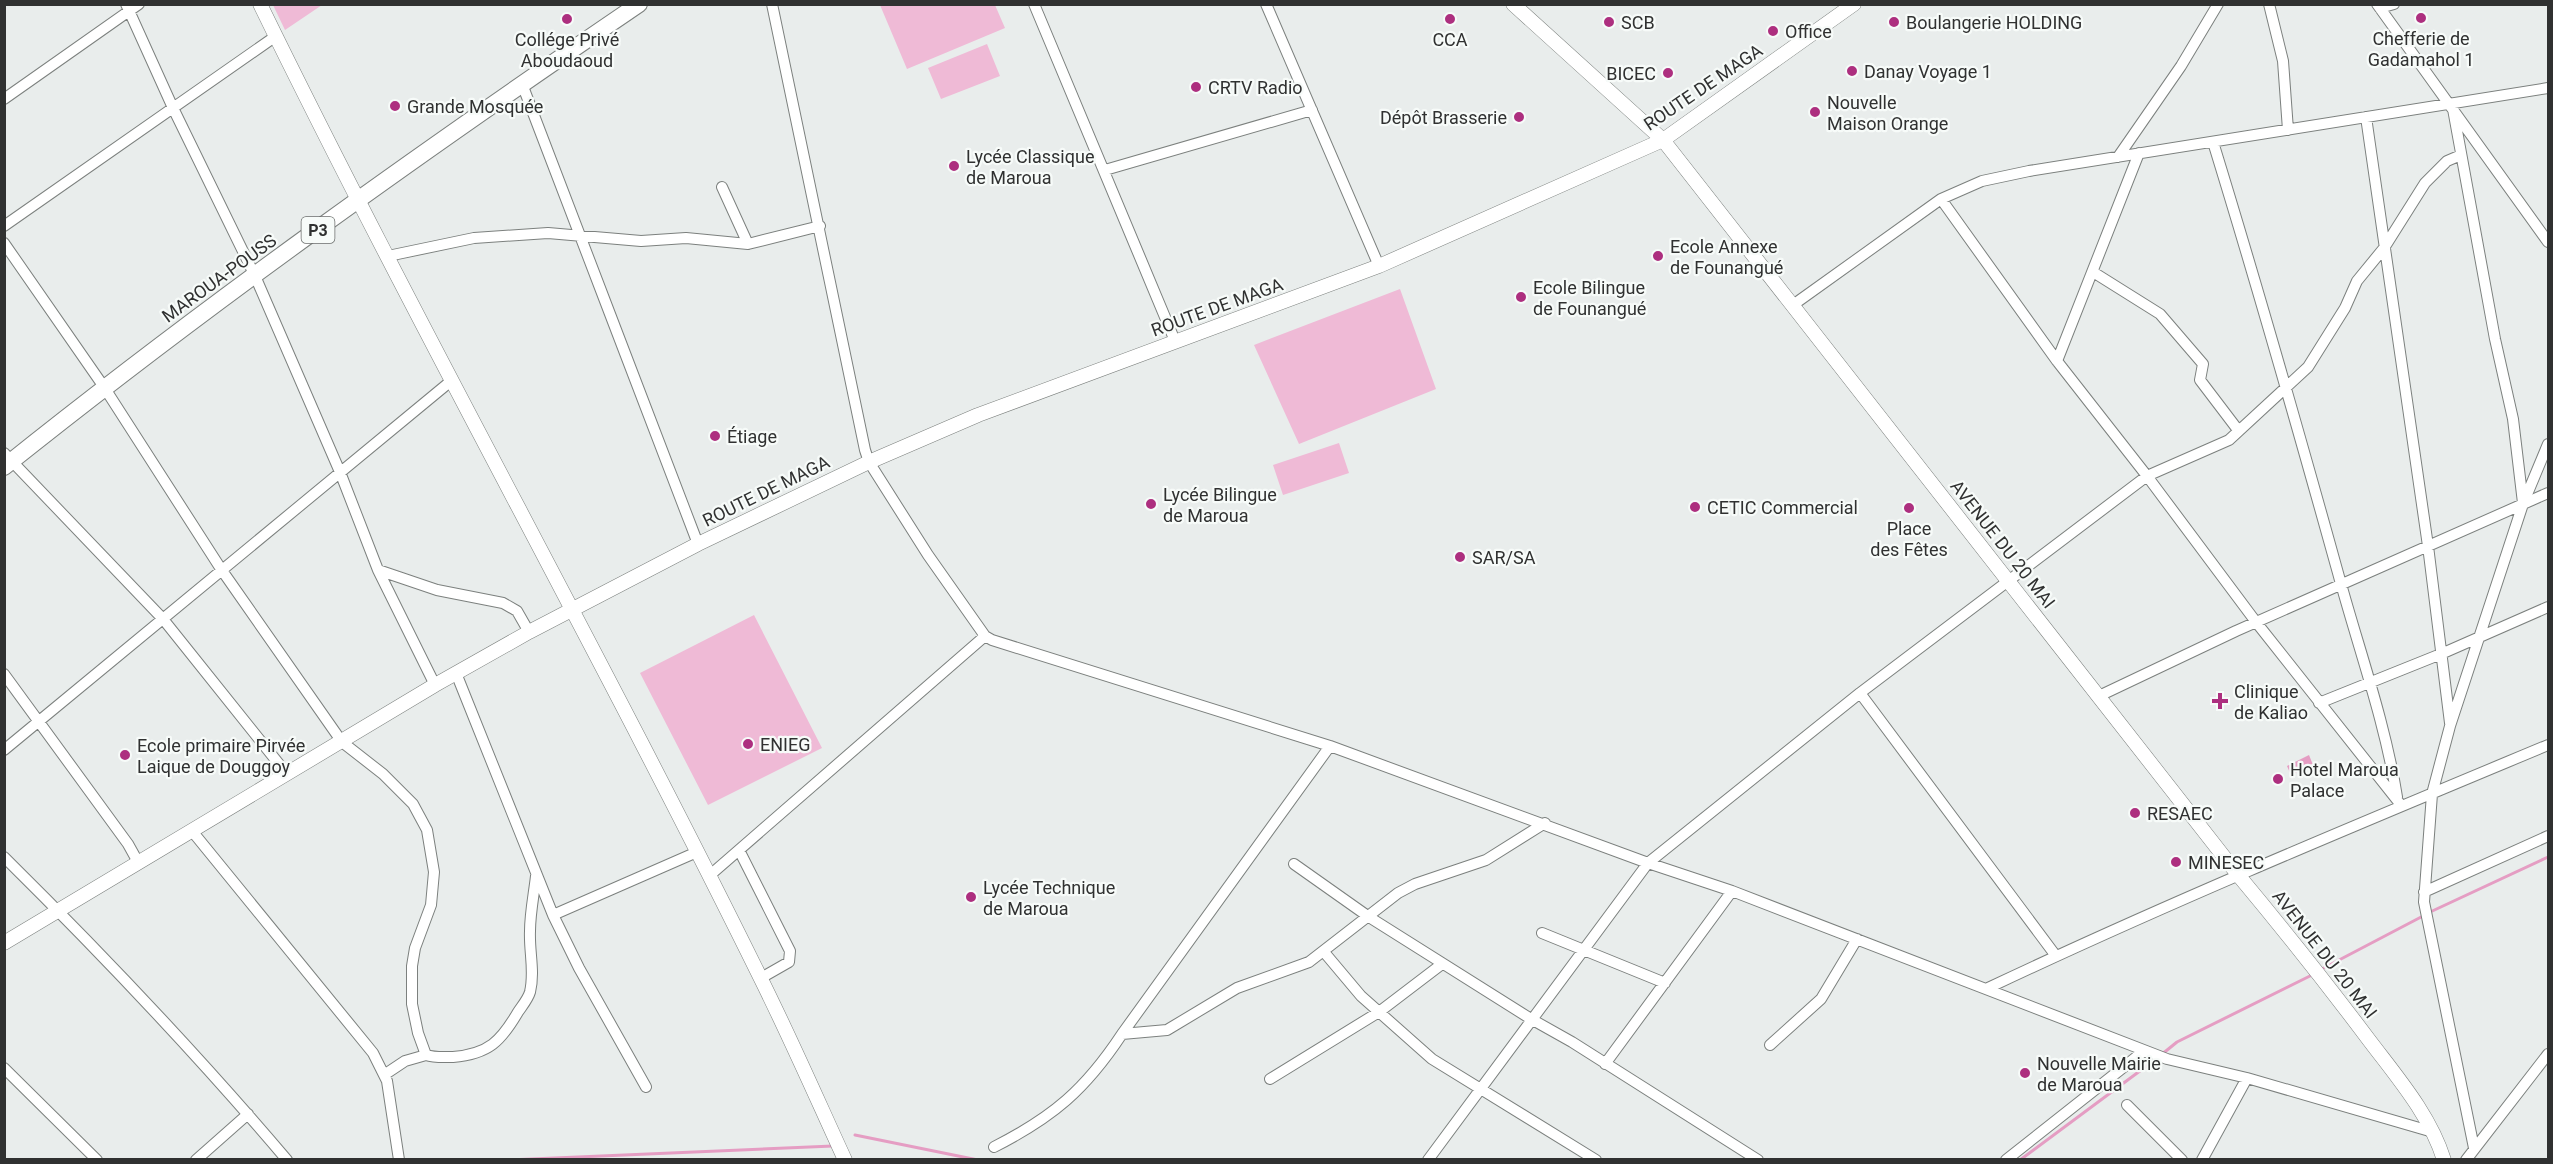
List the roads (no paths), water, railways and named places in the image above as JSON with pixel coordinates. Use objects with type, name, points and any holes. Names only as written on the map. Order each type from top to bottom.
[{"type":"main road","points":[[260,4],[358,201],[573,610],[761,978],[845,1160]]},
{"type":"main road","name":"MAROUA-POUSS","points":[[7,460],[358,201],[639,4]]},
{"type":"main road","name":"AVENUE DU 20 MAI","points":[[1513,4],[1663,140],[2239,876],[2307,957],[2412,1097],[2433,1132],[2444,1160]]},
{"type":"main road","name":"ROUTE DE MAGA","points":[[4,943],[435,685],[528,632],[698,544],[869,462],[978,415],[1379,266],[1663,140],[1854,4]]},
{"type":"street","points":[[772,4],[869,462],[928,555],[985,636],[1330,746],[1648,863],[1732,891],[2167,1059],[2247,1078],[2433,1132]]},
{"type":"street","points":[[1034,4],[1105,170],[1174,341]]},
{"type":"street","points":[[1266,4],[1379,266]]},
{"type":"street","points":[[2118,157],[2181,66],[2218,4]]},
{"type":"street","points":[[2268,4],[2283,61],[2288,130]]},
{"type":"street","points":[[2394,4],[2378,6],[2548,242]]},
{"type":"street","points":[[4,99],[132,7],[173,108],[255,276],[340,472],[378,570],[435,685]]},
{"type":"street","points":[[4,226],[276,36]]},
{"type":"street","points":[[522,84],[698,544]]},
{"type":"street","points":[[1793,305],[1941,199],[1982,181],[2139,153],[2366,117],[2452,106],[2548,88]]},
{"type":"street","points":[[2452,106],[2513,419],[2523,504]]},
{"type":"street","points":[[1105,170],[1312,110]]},
{"type":"street","points":[[2366,117],[2428,546],[2450,726]]},
{"type":"street","points":[[2213,142],[2287,387],[2370,683],[2399,802]]},
{"type":"street","points":[[2056,361],[2139,153]]},
{"type":"street","points":[[1428,1160],[1648,863],[1860,693],[2147,476],[2224,443],[2308,367],[2345,308],[2357,281],[2384,248],[2425,183],[2447,161],[2461,155]]},
{"type":"street","points":[[722,187],[748,244]]},
{"type":"street","points":[[1941,199],[2056,361],[2147,476],[2256,622],[2399,802]]},
{"type":"street","points":[[388,256],[480,238],[548,233],[646,241],[687,238],[748,244],[820,226]]},
{"type":"street","points":[[4,243],[104,387],[221,569],[342,742],[383,774],[413,804],[429,837],[434,872],[433,894],[412,966],[412,1004],[418,1033],[426,1055]]},
{"type":"street","points":[[2093,272],[2151,308],[2179,334],[2203,364],[2200,380],[2238,430]]},
{"type":"street","points":[[4,750],[451,381]]},
{"type":"street","points":[[2474,1148],[2427,923],[2424,897],[2432,794],[2450,726],[2523,504],[2548,444]]},
{"type":"street","points":[[7,460],[163,619],[287,774]]},
{"type":"street","points":[[2099,696],[2256,622],[2548,493]]},
{"type":"street","points":[[378,570],[437,590],[503,603],[517,612],[528,632]]},
{"type":"street","points":[[2319,703],[2441,654],[2548,607]]},
{"type":"street","points":[[709,876],[985,636]]},
{"type":"street","points":[[456,673],[553,915],[579,968],[646,1087]]},
{"type":"street","points":[[4,674],[128,844],[138,862]]},
{"type":"street","points":[[1860,693],[2056,956]]},
{"type":"street","points":[[1988,988],[2399,802],[2432,794],[2548,745]]},
{"type":"street","points":[[994,1147],[1034,1127],[1055,1111],[1100,1067],[1330,746]]},
{"type":"street","points":[[1122,1034],[1167,1030],[1222,995],[1251,982],[1294,969],[1324,952],[1390,898],[1407,888],[1486,860],[1545,824]]},
{"type":"street","points":[[192,831],[372,1053],[390,1092],[399,1160]]},
{"type":"street","points":[[2424,897],[2548,836]]},
{"type":"street","points":[[739,850],[790,951],[789,962],[761,978]]},
{"type":"street","points":[[553,915],[697,852]]},
{"type":"street","points":[[4,857],[58,911],[248,1114],[287,1160]]},
{"type":"street","points":[[1294,864],[1369,917],[1442,964],[1572,1042],[1758,1160]]},
{"type":"street","points":[[384,1075],[405,1060],[426,1055],[463,1056],[486,1049],[503,1036],[530,993],[532,965],[530,932],[537,874]]},
{"type":"street","points":[[1605,1064],[1732,891]]},
{"type":"street","points":[[1542,933],[1665,983]]},
{"type":"street","points":[[1770,1044],[1821,999],[1857,939]]},
{"type":"street","points":[[1324,952],[1361,996],[1432,1059],[1596,1160]]},
{"type":"street","points":[[1270,1079],[1379,1012],[1442,964]]},
{"type":"street","points":[[2006,1160],[2147,1052]]},
{"type":"street","points":[[2466,1160],[2548,1054]]},
{"type":"street","points":[[4,1068],[97,1160]]},
{"type":"street","points":[[2202,1160],[2247,1078]]},
{"type":"street","points":[[2127,1105],[2182,1160]]},
{"type":"street","points":[[196,1160],[248,1114]]},
{"type":"waterway","points":[[2428,913],[2548,857]]},
{"type":"waterway","points":[[2320,970],[2423,916]]},
{"type":"waterway","points":[[2161,1055],[2177,1042],[2314,974]]},
{"type":"waterway","points":[[2020,1160],[2156,1059]]},
{"type":"waterway","points":[[855,1135],[978,1160]]},
{"type":"waterway","points":[[508,1160],[833,1146]]},
{"type":"place","name":"Chefferie de Gadamahol 1","points":[[2421,18]]},
{"type":"place","name":"Collége Privé Aboudaoud","points":[[567,19]]},
{"type":"place","name":"CCA","points":[[1450,19]]},
{"type":"place","name":"SCB","points":[[1609,22]]},
{"type":"place","name":"Boulangerie HOLDING","points":[[1894,22]]},
{"type":"place","name":"Office","points":[[1773,31]]},
{"type":"place","name":"Danay Voyage 1","points":[[1852,71]]},
{"type":"place","name":"BICEC","points":[[1668,73]]},
{"type":"place","name":"CRTV Radio","points":[[1196,87]]},
{"type":"place","name":"Grande Mosquée","points":[[395,106]]},
{"type":"place","name":"Nouvelle Maison Orange","points":[[1815,112]]},
{"type":"place","name":"Dépôt Brasserie","points":[[1519,117]]},
{"type":"place","name":"Lycée Classique de Maroua","points":[[954,166]]},
{"type":"place","name":"Ecole Annexe de Founangué","points":[[1658,256]]},
{"type":"place","name":"Ecole Bilingue de Founangué","points":[[1521,297]]},
{"type":"place","name":"Étiage","points":[[715,436]]},
{"type":"place","name":"Lycée Bilingue de Maroua","points":[[1151,504]]},
{"type":"place","name":"CETIC Commercial","points":[[1695,507]]},
{"type":"place","name":"Place des Fêtes","points":[[1909,508]]},
{"type":"place","name":"SAR/SA","points":[[1460,557]]},
{"type":"place","name":"Clinique de Kaliao","points":[[2220,701]]},
{"type":"place","name":"ENIEG","points":[[748,744]]},
{"type":"place","name":"Ecole primaire Pirvée Laique de Douggoy","points":[[125,755]]},
{"type":"place","name":"Hotel Maroua Palace","points":[[2278,779]]},
{"type":"place","name":"RESAEC","points":[[2135,813]]},
{"type":"place","name":"MINESEC","points":[[2176,862]]},
{"type":"place","name":"Lycée Technique de Maroua","points":[[971,897]]},
{"type":"place","name":"Nouvelle Mairie de Maroua","points":[[2025,1073]]}]
